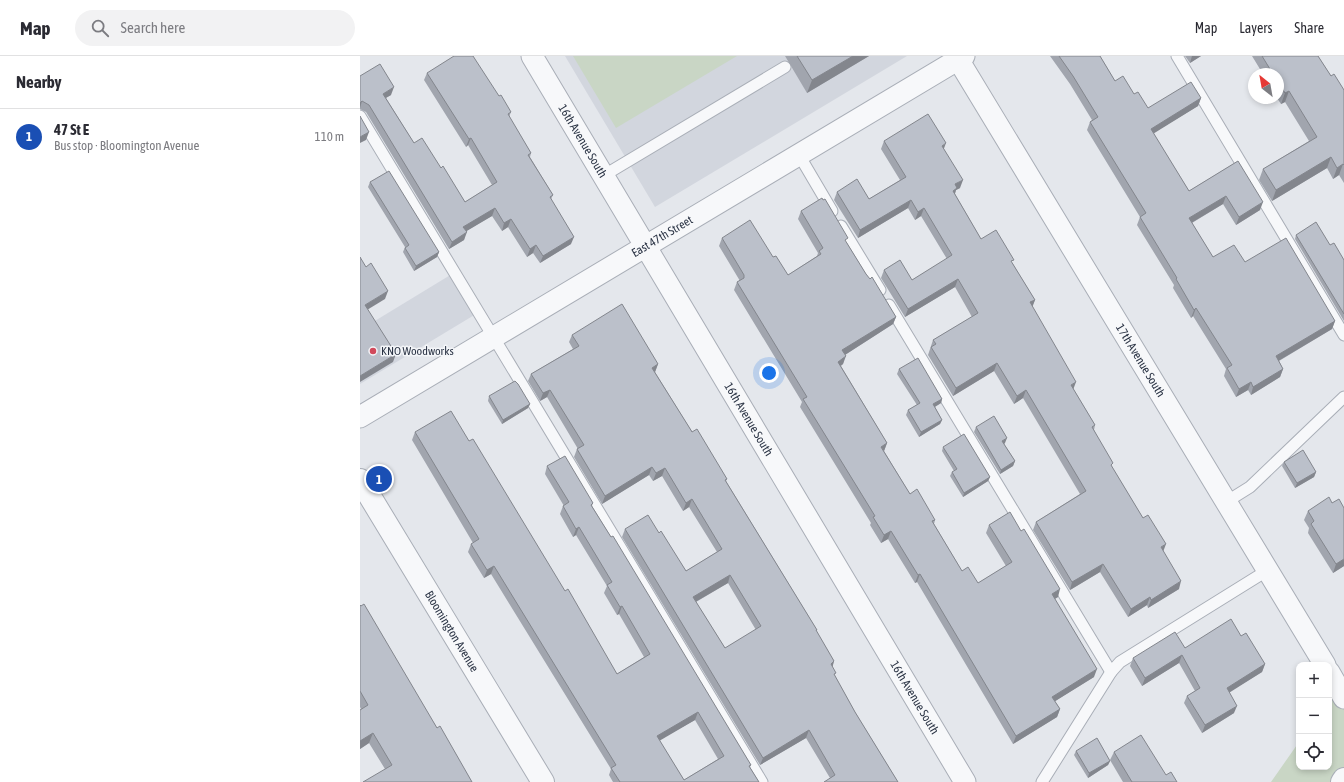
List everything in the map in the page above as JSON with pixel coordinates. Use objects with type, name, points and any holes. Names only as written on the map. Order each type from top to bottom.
[{"type":"street","name":"16th Avenue South","points":[[532,56],[965,782]]},
{"type":"street","name":"East 47th Street","points":[[360,417],[799,155],[959,57]]},
{"type":"street","name":"17th Avenue South","points":[[959,57],[1323,662]]},
{"type":"street","name":"Bloomington Avenue","points":[[360,480],[543,782]]},
{"type":"street","points":[[1332,677],[1344,698]]},
{"type":"lane","points":[[1177,56],[1344,335]]},
{"type":"lane","points":[[603,176],[785,67]]},
{"type":"lane","points":[[360,116],[762,782]]},
{"type":"lane","points":[[799,155],[1111,672]]},
{"type":"lane","points":[[1226,502],[1250,487],[1344,397]]},
{"type":"lane","points":[[1042,782],[1111,672],[1120,662],[1268,570]]},
{"type":"shaded area","points":[[565,56],[907,56],[655,207]]},
{"type":"shaded area","points":[[452,274],[476,314],[360,384],[360,330]]},
{"type":"green space","points":[[573,56],[737,56],[616,128]]},
{"type":"green space","points":[[1344,683],[1344,782],[1271,782],[1296,746],[1296,770],[1332,770],[1332,697]]},
{"type":"building","points":[[454,56],[473,56],[499,96],[501,95],[511,112],[508,114],[531,153],[528,155],[553,195],[550,197],[574,237],[543,256],[536,245],[530,249],[511,219],[504,223],[495,208],[463,227],[467,232],[452,242],[369,105],[362,101],[360,103],[360,76],[380,64],[394,87],[383,94],[414,143],[422,138],[441,168],[443,166],[465,202],[497,182],[471,138],[469,139],[427,73]]},
{"type":"building","points":[[797,56],[853,56],[812,80]]},
{"type":"building","points":[[1059,56],[1100,56],[1115,81],[1123,76],[1134,94],[1138,92],[1148,108],[1191,82],[1201,98],[1151,129],[1189,191],[1238,161],[1263,202],[1239,217],[1226,196],[1189,218],[1213,257],[1234,245],[1245,262],[1286,238],[1335,321],[1276,356],[1283,369],[1253,387],[1251,382],[1239,389],[1227,368],[1232,365],[1196,308],[1194,310],[1176,279],[1177,278],[1140,217],[1146,213],[1090,122],[1098,117]]},
{"type":"building","points":[[1262,56],[1318,56],[1331,76],[1334,74],[1344,90],[1344,165],[1343,164],[1337,168],[1331,157],[1276,190],[1263,169],[1317,137],[1289,91],[1285,93],[1284,91],[1284,68],[1269,68]]},
{"type":"building","points":[[928,114],[946,143],[942,146],[963,180],[955,184],[957,188],[953,191],[981,239],[996,230],[1014,260],[1011,261],[1035,300],[1030,302],[1076,382],[1071,385],[1095,425],[1092,427],[1113,463],[1111,465],[1143,518],[1148,515],[1166,544],[1161,547],[1181,581],[1151,600],[1150,597],[1131,609],[1103,564],[1072,582],[1036,522],[1086,491],[1026,390],[1017,396],[997,363],[956,388],[931,347],[936,344],[933,340],[978,313],[958,279],[908,309],[884,270],[900,260],[912,280],[952,255],[924,208],[918,212],[911,200],[860,230],[837,192],[857,179],[869,199],[906,177],[884,141]]},
{"type":"building","points":[[360,116],[369,132],[360,137]]},
{"type":"building","points":[[389,171],[439,252],[416,266],[405,248],[409,245],[370,182]]},
{"type":"building","points":[[822,198],[823,200],[825,199],[848,238],[845,240],[866,274],[870,279],[872,277],[896,317],[842,350],[846,356],[838,362],[887,443],[881,447],[910,494],[917,489],[935,520],[932,521],[962,571],[968,567],[978,583],[1012,562],[989,525],[1010,512],[1021,531],[1024,529],[1060,589],[1052,594],[1097,669],[1052,697],[1060,709],[1016,736],[920,574],[918,575],[891,531],[884,535],[873,517],[875,516],[803,399],[807,397],[737,282],[744,278],[744,275],[722,238],[750,220],[773,257],[776,256],[788,275],[821,254],[819,251],[823,248],[801,211]]},
{"type":"building","points":[[1316,222],[1330,245],[1334,243],[1344,260],[1344,314],[1296,235]]},
{"type":"building","points":[[360,257],[366,267],[371,263],[388,291],[365,305],[396,354],[360,376]]},
{"type":"building","points":[[622,304],[658,364],[652,368],[692,432],[697,429],[727,479],[725,480],[817,630],[834,661],[831,664],[836,673],[834,674],[855,712],[898,782],[824,782],[835,775],[809,730],[763,758],[625,529],[648,515],[659,533],[661,531],[686,571],[722,549],[692,499],[686,503],[665,468],[656,473],[652,467],[605,496],[577,449],[584,445],[550,390],[543,393],[531,374],[579,346],[572,335]],"holes":[[[730,575],[761,626],[725,648],[693,597]]]},
{"type":"building","points":[[918,358],[942,399],[933,404],[942,420],[921,432],[908,410],[920,403],[899,369]]},
{"type":"building","points":[[515,381],[530,404],[503,420],[489,396]]},
{"type":"building","points":[[451,411],[469,441],[473,439],[565,591],[568,589],[617,674],[650,654],[622,606],[620,607],[607,585],[612,582],[579,527],[576,529],[563,506],[569,502],[547,466],[565,456],[593,503],[591,505],[611,537],[613,536],[751,765],[749,766],[759,782],[620,782],[611,768],[616,765],[494,566],[487,570],[471,544],[479,539],[415,432]],"holes":[[[698,712],[724,756],[684,780],[657,736]]]},
{"type":"building","points":[[994,416],[1007,438],[1002,441],[1015,461],[1001,470],[976,427]]},
{"type":"building","points":[[964,434],[990,477],[964,493],[952,472],[957,469],[943,447]]},
{"type":"building","points":[[1303,450],[1316,472],[1297,483],[1284,462]]},
{"type":"building","points":[[1329,497],[1332,503],[1339,499],[1344,508],[1344,559],[1336,564],[1311,524],[1314,521],[1308,511]]},
{"type":"building","points":[[364,604],[437,728],[440,726],[472,782],[363,782],[392,765],[373,733],[360,741],[360,710],[368,705],[360,691],[360,605],[361,606]]},
{"type":"building","points":[[1231,619],[1241,636],[1246,633],[1265,664],[1227,688],[1237,706],[1205,725],[1187,696],[1200,688],[1182,655],[1145,678],[1133,658],[1175,632],[1185,648]]},
{"type":"building","points":[[1141,735],[1166,775],[1171,772],[1177,782],[1132,782],[1114,752]]},
{"type":"building","points":[[1097,738],[1110,761],[1089,773],[1076,751]]},
{"type":"place","name":"KNO Woodworks","points":[[373,351]]},
{"type":"place","name":"47 St E","points":[[379,479]]}]
